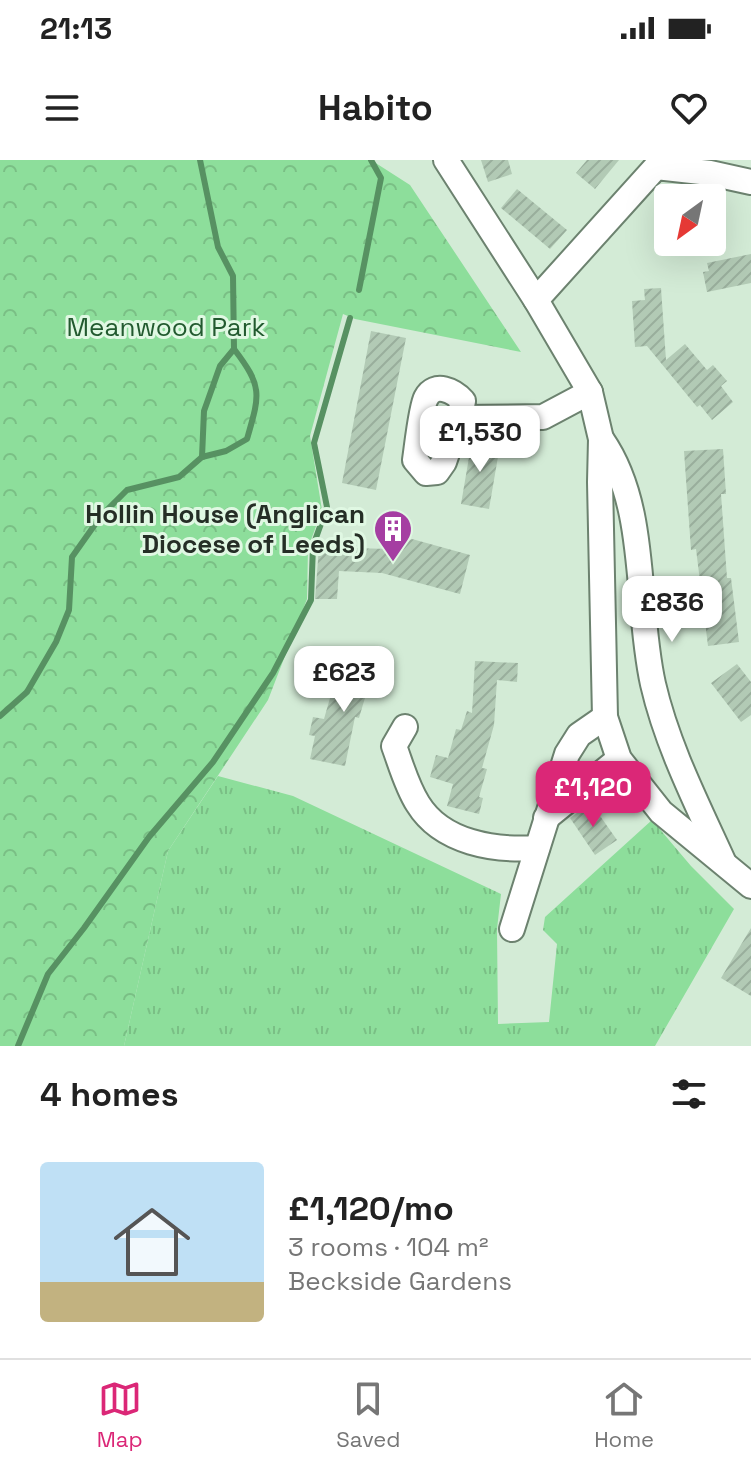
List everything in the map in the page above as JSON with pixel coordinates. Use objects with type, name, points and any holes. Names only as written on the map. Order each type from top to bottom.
[{"type":"street","points":[[446,160],[536,300],[590,392],[601,439],[605,717],[619,759],[661,812],[751,886]]},
{"type":"street","points":[[536,300],[654,163],[751,182]]},
{"type":"street","points":[[459,418],[543,417],[590,392]]},
{"type":"street","points":[[601,439],[615,459],[633,513],[653,684],[680,765],[725,867]]},
{"type":"street","points":[[512,929],[567,754],[579,735],[605,717]]},
{"type":"street","points":[[405,727],[394,746],[419,805],[433,822],[448,832],[488,847],[537,848]]},
{"type":"street","points":[[546,818],[619,759]]},
{"type":"green space","name":"Meanwood Park","points":[[0,160],[371,160],[410,185],[521,352],[343,314],[310,436],[322,510],[308,548],[307,599],[268,700],[168,851],[124,1046],[0,1046]]},
{"type":"green space","points":[[218,776],[293,796],[501,894],[497,929],[498,1024],[549,1022],[557,944],[543,930],[545,917],[652,820],[691,866],[734,909],[655,1046],[124,1046],[168,851]]},
{"type":"building","points":[[481,160],[508,160],[512,174],[488,182]]},
{"type":"building","points":[[587,160],[619,160],[595,189],[576,173]]},
{"type":"building","points":[[517,189],[567,230],[550,249],[501,208]]},
{"type":"building","points":[[751,254],[751,283],[707,292],[703,272],[709,271],[707,263]]},
{"type":"building","points":[[661,288],[666,360],[685,344],[707,370],[713,365],[727,381],[721,386],[733,402],[712,420],[700,405],[697,407],[647,346],[635,347],[632,301],[645,300],[644,289]]},
{"type":"building","points":[[371,331],[406,338],[376,490],[342,483]]},
{"type":"building","points":[[472,440],[500,445],[489,509],[461,504]]},
{"type":"building","points":[[723,449],[726,494],[721,494],[727,578],[731,578],[739,642],[708,646],[696,549],[691,550],[684,451]]},
{"type":"building","name":"Hollin House (Anglican Diocese of Leeds)","points":[[412,539],[470,555],[460,594],[382,573],[339,571],[337,599],[315,599],[319,547],[389,549]]},
{"type":"building","points":[[475,661],[518,663],[517,682],[497,680],[494,725],[482,768],[487,769],[479,797],[483,798],[479,814],[447,806],[453,784],[430,777],[436,755],[448,758],[456,729],[461,730],[467,711],[472,713]]},
{"type":"building","points":[[737,664],[751,682],[751,715],[741,722],[711,683]]},
{"type":"building","points":[[368,669],[393,675],[387,696],[367,691],[359,718],[355,717],[345,766],[310,759],[315,736],[309,735],[313,717],[324,719],[338,670],[366,678]]},
{"type":"building","points":[[591,803],[617,840],[595,855],[570,818]]},
{"type":"building","points":[[751,928],[751,996],[721,978]]},
{"type":"waterway","points":[[0,716],[27,692],[56,642],[69,610],[72,557],[101,516],[127,490],[179,477],[202,457],[204,411],[220,366],[234,349],[233,276],[218,247],[200,160]]},
{"type":"waterway","points":[[359,290],[381,178],[371,160]]},
{"type":"waterway","points":[[18,1046],[48,974],[149,837],[213,762],[273,673],[311,600],[313,546],[327,507],[314,443],[350,318]]},
{"type":"waterway","points":[[202,457],[226,451],[247,439],[255,411],[256,391],[250,373],[234,349]]},
{"type":"place","name":"Hollin House (Anglican Diocese of Leeds)","points":[[393,563]]}]
